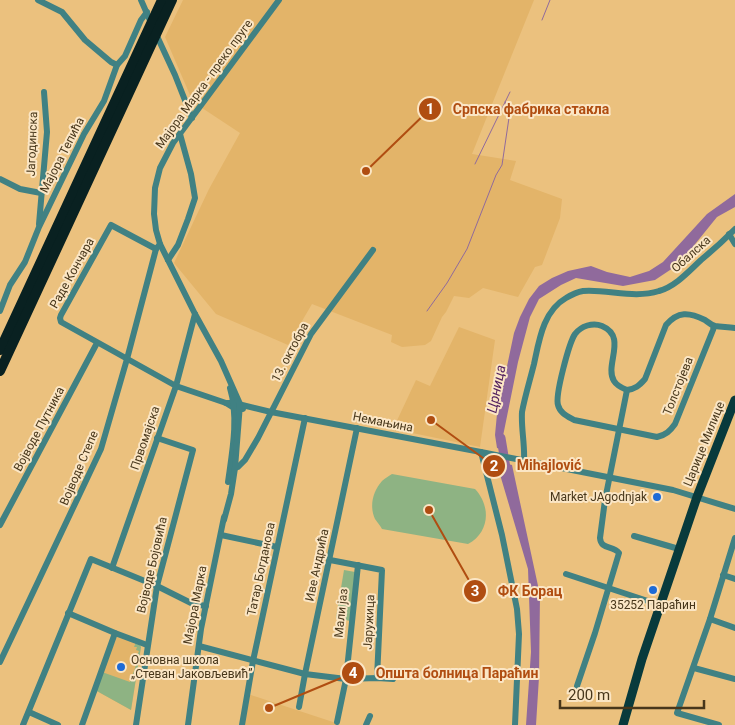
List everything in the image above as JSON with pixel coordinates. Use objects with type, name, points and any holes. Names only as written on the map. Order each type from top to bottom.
[{"type":"highway","points":[[0,350],[150,38],[172,0]]},
{"type":"highway","points":[[0,371],[150,38],[160,3]]},
{"type":"main road","name":"Царице Милице","points":[[623,725],[642,659],[679,549],[735,400]]},
{"type":"street","points":[[38,0],[62,12],[85,40],[117,65]]},
{"type":"street","points":[[141,0],[192,118]]},
{"type":"street","name":"Мајора Марка - преко пруге","points":[[173,270],[158,246],[154,214],[155,188],[160,168],[173,143],[279,0]]},
{"type":"street","name":"Мајора Тепића","points":[[0,311],[10,285],[25,262],[38,227],[84,134],[104,101],[117,65],[125,56],[146,12]]},
{"type":"street","name":"Јагодинска","points":[[38,227],[47,132],[44,92]]},
{"type":"street","points":[[168,260],[178,245],[194,198],[191,174],[180,134]]},
{"type":"street","points":[[0,179],[20,189],[41,193]]},
{"type":"street","name":"Раде Кончара","points":[[98,343],[61,322],[60,318],[111,225],[158,246]]},
{"type":"street","name":"Обалска","points":[[522,460],[524,446],[521,422],[522,412],[539,341],[545,323],[554,307],[562,300],[582,291],[630,294],[659,291],[675,283],[735,229]]},
{"type":"street","points":[[730,234],[735,244]]},
{"type":"street","name":"Војводе Степе","points":[[0,662],[101,450],[158,246]]},
{"type":"street","name":"13. октобра","points":[[235,468],[245,460],[258,438],[311,334],[373,250]]},
{"type":"street","name":"Мајора Марка","points":[[173,270],[222,361],[237,406],[235,468],[224,520]]},
{"type":"street","name":"Првомајска","points":[[112,568],[176,386],[196,314]]},
{"type":"street","points":[[576,686],[619,553],[603,545],[600,538],[604,500],[626,390],[634,389],[640,385],[666,325],[676,316],[688,314],[703,319],[714,326],[735,328]]},
{"type":"street","name":"Толстојева","points":[[626,390],[614,382],[612,375],[615,352],[612,334],[608,329],[596,324],[584,327],[575,335],[571,344],[558,389],[557,398],[561,411],[574,420],[657,437],[671,430],[675,424],[714,326]]},
{"type":"street","name":"Немањина","points":[[98,343],[176,386],[237,406],[673,490],[735,509]]},
{"type":"street","name":"Војводе Путника","points":[[0,525],[98,343]]},
{"type":"street","name":"Мајора Марка","points":[[188,725],[206,606],[224,520],[237,406]]},
{"type":"street","name":"Татар Богданова","points":[[242,725],[253,661],[305,418]]},
{"type":"street","name":"Иве Андрића","points":[[299,707],[358,428]]},
{"type":"street","name":"Војводе Бојовића","points":[[136,725],[157,586],[193,450],[157,438]]},
{"type":"street","points":[[483,452],[518,609],[519,634],[515,725]]},
{"type":"street","points":[[221,536],[277,547]]},
{"type":"street","points":[[634,536],[679,549]]},
{"type":"street","points":[[719,725],[678,713],[735,538]]},
{"type":"street","points":[[23,725],[91,559],[157,586],[193,604],[206,606]]},
{"type":"street","points":[[330,560],[358,566]]},
{"type":"street","name":"Јаружица","points":[[358,566],[380,569],[382,571],[377,678]]},
{"type":"street","name":"Мали јаз","points":[[337,722],[346,679],[358,566]]},
{"type":"street","points":[[566,574],[660,605]]},
{"type":"street","points":[[723,575],[735,579]]},
{"type":"street","points":[[68,613],[147,645]]},
{"type":"street","points":[[710,619],[735,628]]},
{"type":"street","points":[[82,725],[116,633]]},
{"type":"street","points":[[199,646],[305,674],[346,679],[393,679]]},
{"type":"street","points":[[694,668],[735,679]]},
{"type":"street","points":[[29,712],[58,725]]},
{"type":"street","points":[[366,725],[370,716]]},
{"type":"shaded area","points":[[183,0],[534,0],[472,154],[516,161],[510,180],[562,199],[560,218],[542,265],[535,267],[518,297],[483,288],[469,298],[454,296],[431,341],[425,345],[402,347],[391,342],[392,335],[312,304],[288,345],[216,314],[174,263],[209,189],[240,133],[193,102],[165,37]]},
{"type":"shaded area","points":[[735,194],[735,207],[717,217],[679,264],[655,280],[623,286],[576,278],[539,299],[530,317],[518,362],[503,436],[505,450],[497,448],[495,435],[497,414],[514,333],[529,299],[539,286],[568,271],[591,266],[630,277],[649,271],[663,262],[707,214]]},
{"type":"shaded area","points":[[459,327],[495,340],[480,447],[393,429],[416,380],[430,386]]},
{"type":"shaded area","points":[[496,461],[512,465],[540,595],[539,677],[536,725],[526,725],[531,652],[528,569]]},
{"type":"shaded area","name":"Основна школа „Стеван Јаковљевић”","points":[[118,634],[141,647],[131,710],[95,690]]},
{"type":"shaded area","points":[[248,694],[336,723],[336,725],[243,725]]},
{"type":"green space","points":[[392,474],[475,489],[484,503],[486,511],[486,518],[481,533],[468,544],[382,529],[373,514],[372,504],[374,494],[379,485]]},
{"type":"green space","points":[[344,570],[355,572],[350,621],[336,618]]},
{"type":"green space","points":[[136,642],[141,647],[131,710],[95,690],[102,672],[130,682],[139,657],[137,656],[139,651],[136,650],[137,647],[134,647]]},
{"type":"waterway","points":[[542,20],[550,0]]},
{"type":"waterway","points":[[475,164],[510,92]]},
{"type":"waterway","points":[[427,311],[447,283],[467,249],[496,175],[502,165],[510,111],[505,102]]},
{"type":"waterway","name":"Црница","points":[[501,438],[507,474]]},
{"type":"place","name":"Српска фабрика стакла","points":[[366,171]]},
{"type":"place","name":"Mihajlović","points":[[431,420]]},
{"type":"place","name":"Market JAgodnjak","points":[[657,497]]},
{"type":"place","name":"ФК Борац","points":[[429,510]]},
{"type":"place","name":"35252 Параћин","points":[[653,590]]},
{"type":"place","name":"Основна школа „Стеван Јаковљевић”","points":[[121,667]]},
{"type":"place","name":"Општа болница Параћин","points":[[269,708]]}]
